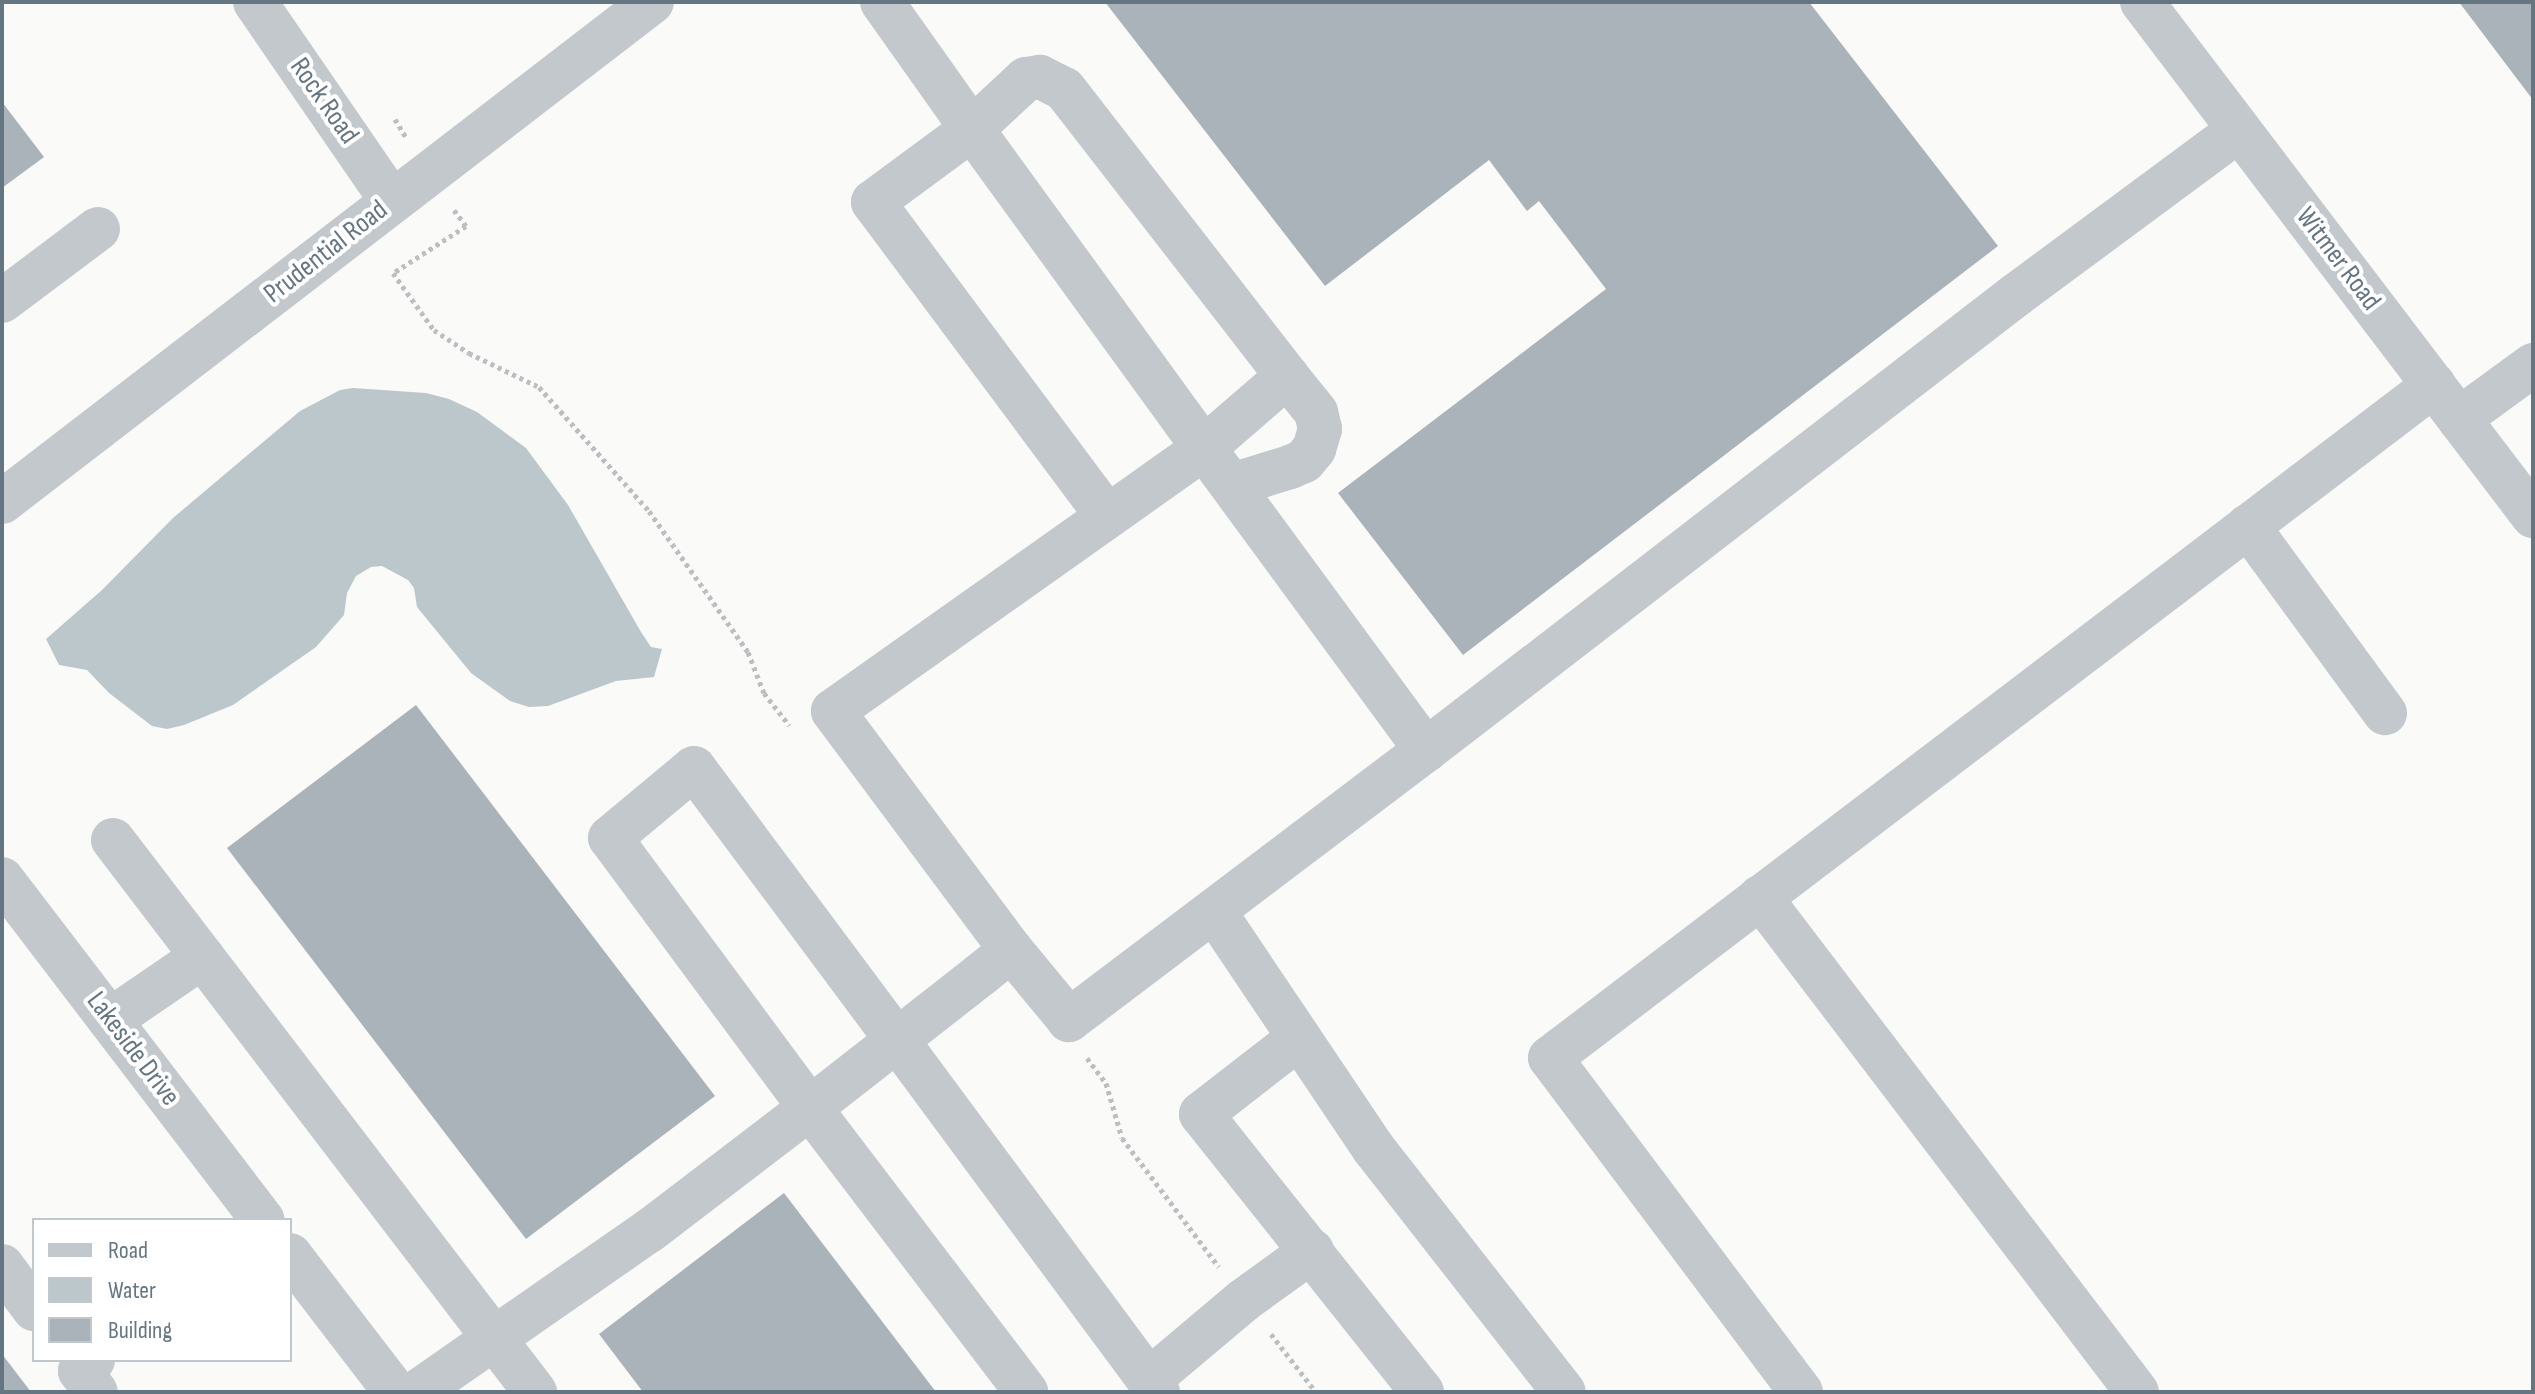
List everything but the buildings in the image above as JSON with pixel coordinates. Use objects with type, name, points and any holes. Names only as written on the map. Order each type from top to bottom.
[{"type":"street","name":"Rock Road","points":[[255,2],[392,201]]},
{"type":"street","name":"Prudential Road","points":[[2,502],[652,2]]},
{"type":"street","points":[[882,2],[1426,750]]},
{"type":"street","name":"Witmer Road","points":[[2142,2],[2533,516]]},
{"type":"street","points":[[1107,516],[873,202],[972,129],[1026,79],[1040,77],[1064,89],[1316,412],[1320,429],[1314,449],[1304,461],[1232,485]]},
{"type":"street","points":[[1287,376],[1204,448],[833,711],[1011,950],[1069,1020],[1426,750],[2016,295],[2239,130]]},
{"type":"street","points":[[2,301],[98,229]]},
{"type":"street","points":[[2459,419],[2533,365]]},
{"type":"street","points":[[1801,1392],[1550,1058],[2434,385]]},
{"type":"street","points":[[2248,526],[2385,713]]},
{"type":"street","points":[[1026,1392],[610,838],[694,768],[1153,1386],[1244,1300],[1312,1251]]},
{"type":"street","points":[[113,840],[535,1392]]},
{"type":"street","name":"Lakeside Drive","points":[[2,879],[261,1218]]},
{"type":"street","points":[[1760,897],[2133,1390]]},
{"type":"street","points":[[1214,911],[1374,1149],[1564,1392]]},
{"type":"street","points":[[417,1392],[649,1231],[1011,950]]},
{"type":"street","points":[[110,1020],[202,957]]},
{"type":"street","points":[[1299,1038],[1201,1114],[1422,1392]]},
{"type":"street","points":[[292,1258],[395,1392]]},
{"type":"street","points":[[2,1266],[32,1306]]},
{"type":"water","points":[[353,388],[426,393],[449,399],[477,412],[526,448],[568,505],[651,647],[662,649],[654,677],[616,681],[548,706],[529,707],[510,701],[471,673],[417,607],[414,588],[408,580],[382,566],[371,567],[356,576],[347,593],[344,615],[316,647],[233,705],[184,725],[167,729],[152,726],[109,693],[87,670],[59,665],[46,639],[102,590],[173,518],[300,411],[340,390]]}]
